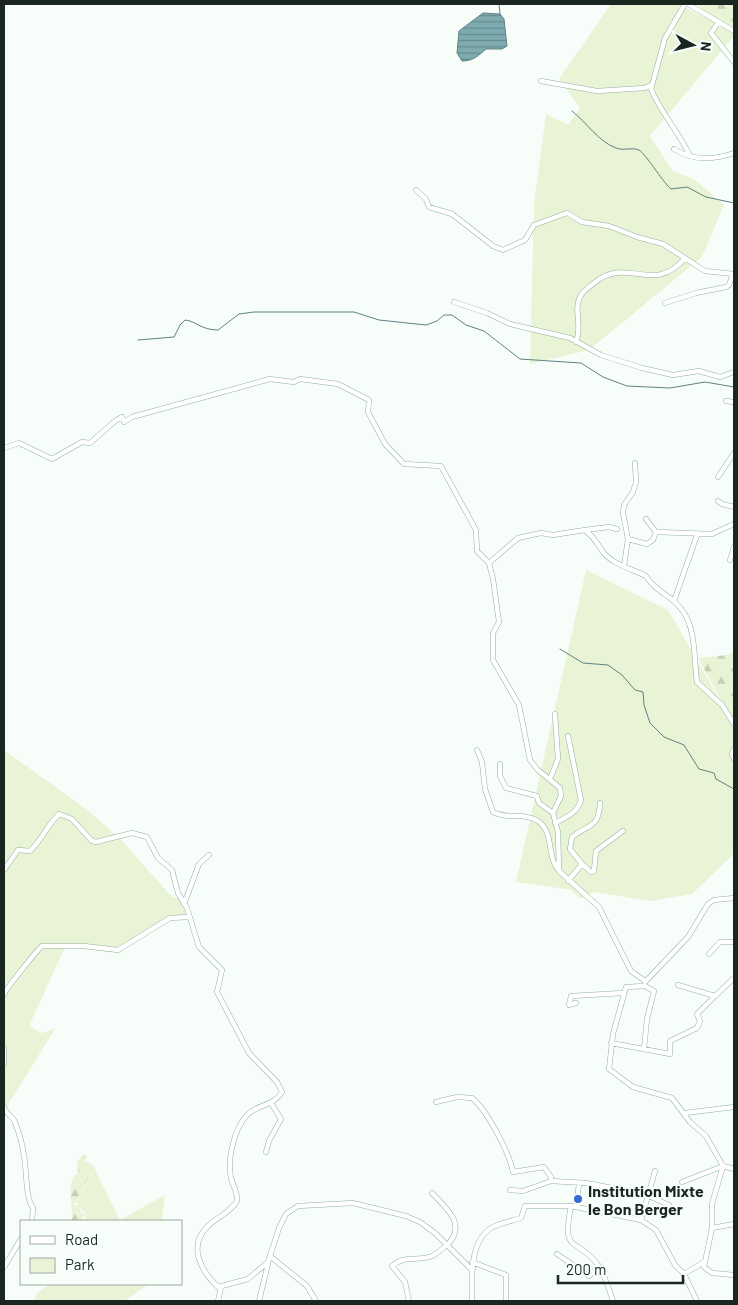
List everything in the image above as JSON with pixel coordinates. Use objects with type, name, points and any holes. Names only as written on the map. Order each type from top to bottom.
[{"type":"street","points":[[690,156],[681,139],[661,112],[651,89],[665,38],[686,4],[734,31]]},
{"type":"street","points":[[718,23],[712,33],[734,62]]},
{"type":"street","points":[[541,81],[597,91],[645,88],[651,85]]},
{"type":"street","points":[[674,150],[690,156],[716,158],[734,153]]},
{"type":"street","points":[[416,190],[426,199],[429,207],[452,214],[493,246],[503,250],[525,240],[534,225],[567,213],[582,222],[609,226],[637,238],[663,244],[704,271],[734,274],[729,285],[726,287],[696,293],[665,303]]},
{"type":"street","points":[[576,342],[580,333],[577,309],[579,300],[582,294],[597,280],[615,272],[629,272],[646,276],[666,274],[672,272],[685,258]]},
{"type":"street","points":[[454,302],[488,313],[510,324],[557,334],[611,359],[673,375],[699,371],[720,377],[734,372]]},
{"type":"street","points":[[4,448],[19,443],[52,460],[82,442],[90,443],[114,421],[122,418],[124,422],[132,416],[270,379],[294,382],[300,379],[338,384],[369,400],[368,412],[385,444],[404,464],[441,466],[476,530],[477,552],[489,563],[494,579],[499,622],[493,633],[493,660],[519,705],[530,760],[560,788],[561,792],[553,813],[558,832],[559,870]]},
{"type":"street","points":[[726,401],[734,402]]},
{"type":"street","points":[[718,477],[734,452]]},
{"type":"street","points":[[624,566],[628,539],[623,513],[624,505],[636,482],[635,463]]},
{"type":"street","points":[[718,501],[734,507]]},
{"type":"street","points":[[646,519],[656,532],[697,535],[712,534],[734,524]]},
{"type":"street","points":[[489,563],[518,538],[540,533],[553,535],[609,527],[617,529]]},
{"type":"street","points":[[585,530],[597,540],[604,553],[624,566],[646,576],[650,583],[674,601],[689,623],[694,636],[697,682],[722,705],[734,724]]},
{"type":"street","points":[[628,539],[647,544],[653,540],[656,532]]},
{"type":"street","points":[[674,601],[697,535]]},
{"type":"street","points":[[730,560],[734,547]]},
{"type":"street","points":[[550,779],[558,759],[555,714]]},
{"type":"street","points":[[555,823],[577,809],[581,800],[568,736]]},
{"type":"street","points":[[734,749],[732,754],[734,759]]},
{"type":"street","points":[[477,750],[482,762],[485,789],[493,812],[509,818],[521,815],[538,821],[547,832],[552,858],[559,870],[568,881],[599,907],[631,971],[654,991],[647,1019],[644,1048]]},
{"type":"street","points":[[500,764],[500,776],[506,788],[537,796],[540,803],[553,813]]},
{"type":"street","points":[[600,803],[597,820],[592,826],[574,835],[571,839],[570,849],[582,864],[592,872],[596,851],[623,831]]},
{"type":"street","points":[[4,870],[18,850],[30,851],[39,842],[59,814],[72,819],[92,841],[96,842],[132,833],[146,837],[158,858],[172,870],[178,893],[184,904],[199,947],[222,970],[217,992],[256,1063],[278,1082],[282,1092],[271,1103],[247,1115],[238,1131],[233,1147],[231,1177],[237,1201],[227,1212],[201,1233],[197,1255],[205,1274],[218,1287],[248,1279],[268,1262]]},
{"type":"street","points":[[184,904],[199,864],[208,855]]},
{"type":"street","points":[[568,881],[582,864]]},
{"type":"street","points":[[734,898],[714,900],[708,904],[688,937],[645,983],[626,987],[623,992],[611,1043],[608,1065],[612,1071],[633,1087],[669,1096],[685,1113],[690,1122],[706,1136],[723,1166],[712,1204],[712,1228],[704,1268],[707,1271],[734,1275]]},
{"type":"street","points":[[4,994],[9,984],[18,976],[42,946],[84,946],[118,950],[170,918],[189,917]]},
{"type":"street","points":[[709,954],[720,942],[734,942]]},
{"type":"street","points":[[611,1043],[670,1054],[670,1041],[697,1028],[700,1021],[698,1014],[734,978]]},
{"type":"street","points":[[678,985],[715,996]]},
{"type":"street","points":[[576,1003],[569,1005],[570,996],[623,992]]},
{"type":"street","points":[[4,1048],[4,1064]]},
{"type":"street","points":[[436,1102],[457,1097],[472,1098],[489,1119],[506,1151],[513,1172],[544,1167],[551,1177],[551,1181]]},
{"type":"street","points":[[266,1152],[268,1141],[281,1119],[271,1103]]},
{"type":"street","points":[[4,1107],[14,1121],[17,1136],[22,1146],[29,1202],[33,1208],[32,1220]]},
{"type":"street","points":[[685,1113],[734,1107]]},
{"type":"street","points":[[682,1182],[723,1166],[734,1169]]},
{"type":"street","points":[[641,1220],[655,1171]]},
{"type":"street","points":[[510,1190],[523,1191],[551,1181],[619,1188],[648,1196],[669,1205]]},
{"type":"street","points":[[579,1184],[567,1226],[569,1240],[573,1246],[586,1252],[599,1266],[613,1301]]},
{"type":"street","points":[[410,1301],[405,1282],[392,1266],[400,1259],[433,1255],[454,1237],[457,1224],[452,1215],[432,1193]]},
{"type":"street","points":[[259,1301],[278,1228],[286,1214],[298,1206],[353,1203],[370,1206],[420,1222],[472,1270]]},
{"type":"street","points":[[472,1301],[472,1262],[478,1244],[490,1228],[521,1218],[525,1206],[573,1206],[641,1220],[656,1230],[675,1265],[684,1274],[697,1301]]},
{"type":"street","points":[[712,1228],[734,1224]]},
{"type":"street","points":[[4,1267],[20,1241]]},
{"type":"street","points":[[556,1254],[589,1276],[599,1266]]},
{"type":"street","points":[[271,1257],[307,1286],[316,1301]]},
{"type":"street","points":[[472,1262],[506,1275],[506,1301]]},
{"type":"street","points":[[684,1274],[704,1262]]},
{"type":"street","points":[[218,1301],[221,1287]]},
{"type":"green space","points":[[611,4],[684,4],[684,7],[734,32],[734,36],[650,136],[672,170],[697,181],[724,205],[702,257],[589,350],[530,364],[534,204],[546,114],[568,125],[580,108],[559,79]]},
{"type":"green space","points":[[699,4],[734,4],[734,30],[704,12]]},
{"type":"green space","points":[[586,570],[668,610],[734,724],[734,854],[692,894],[651,901],[593,892],[580,899],[572,890],[516,882]]},
{"type":"green space","points":[[734,651],[734,724],[698,658],[727,655]]},
{"type":"green space","points":[[4,750],[89,811],[123,842],[172,897],[178,898],[189,912],[169,920],[119,953],[65,947],[29,1026],[41,1033],[55,1029],[4,1111]]},
{"type":"green space","points":[[84,1153],[86,1157],[84,1161],[93,1165],[92,1171],[74,1205],[80,1205],[80,1211],[86,1215],[82,1218],[83,1220],[71,1220],[71,1189],[74,1177],[78,1172],[77,1162]]},
{"type":"green space","points":[[93,1165],[120,1220],[84,1220],[87,1214],[76,1203],[91,1174]]},
{"type":"green space","points":[[165,1195],[162,1220],[120,1220]]},
{"type":"green space","points":[[49,1285],[148,1285],[124,1301],[35,1301],[36,1294]]},
{"type":"water","points":[[483,13],[500,14],[504,19],[507,46],[502,49],[486,49],[472,59],[462,61],[457,53],[459,31]]},
{"type":"waterway","points":[[499,4],[500,14]]},
{"type":"waterway","points":[[572,111],[598,137],[610,145],[619,149],[639,150],[671,189],[687,187],[706,197],[734,203]]},
{"type":"waterway","points":[[138,340],[174,337],[185,320],[207,329],[218,330],[239,314],[254,312],[354,312],[379,320],[426,325],[437,321],[444,315],[452,315],[466,325],[484,331],[520,359],[581,363],[603,377],[627,386],[670,388],[705,382],[734,387]]},
{"type":"waterway","points":[[560,649],[583,663],[608,665],[622,675],[635,690],[643,692],[644,705],[650,723],[664,737],[684,745],[699,769],[714,773],[716,779],[734,789]]},
{"type":"place","name":"Institution Mixte le Bon Berger","points":[[578,1199]]}]
